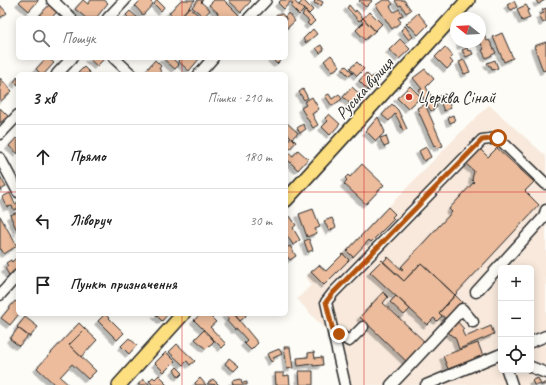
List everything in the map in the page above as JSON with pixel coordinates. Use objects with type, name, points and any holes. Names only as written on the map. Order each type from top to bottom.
[{"type":"main road","name":"Руська вулиця","points":[[288,198],[468,0]]},
{"type":"main road","points":[[119,385],[181,316]]},
{"type":"street","points":[[52,0],[70,16]]},
{"type":"street","points":[[110,16],[125,0]]},
{"type":"street","points":[[251,16],[266,0]]},
{"type":"street","points":[[59,72],[70,60]]},
{"type":"street","points":[[116,60],[129,72]]},
{"type":"street","points":[[201,72],[211,60]]},
{"type":"street","points":[[0,134],[16,117]]},
{"type":"street","points":[[345,385],[326,302],[333,293],[482,140],[498,138],[546,184]]},
{"type":"street","points":[[0,158],[16,188]]},
{"type":"street","points":[[476,292],[544,217],[546,210]]},
{"type":"street","points":[[0,295],[16,277]]},
{"type":"street","points":[[391,385],[462,309],[474,322]]},
{"type":"street","points":[[334,335],[339,334],[349,341],[363,327]]},
{"type":"street","points":[[534,341],[546,336]]},
{"type":"street","points":[[426,385],[498,355]]},
{"type":"street","points":[[534,368],[546,374]]},
{"type":"street","points":[[508,373],[512,385]]},
{"type":"shaded area","points":[[489,105],[546,156],[546,385],[339,385],[326,331],[297,299],[311,285],[306,276],[319,265],[326,271]]},
{"type":"building","points":[[21,0],[38,1],[29,11],[19,2]]},
{"type":"building","points":[[83,0],[88,4],[91,0],[104,0],[108,3],[98,16],[84,16],[75,9]]},
{"type":"building","points":[[141,0],[149,0],[153,4],[143,15],[135,6]]},
{"type":"building","points":[[157,0],[164,7],[161,11],[154,4]]},
{"type":"building","points":[[181,0],[195,0],[182,16],[173,16],[169,13]]},
{"type":"building","points":[[198,0],[203,0],[201,2],[210,10],[205,16],[203,16],[192,7]]},
{"type":"building","points":[[214,0],[224,0],[239,15],[218,16],[218,13],[209,5]]},
{"type":"building","points":[[229,0],[250,0],[251,1],[241,12]]},
{"type":"building","points":[[281,0],[293,0],[304,10],[299,15],[291,7],[293,4],[290,2],[284,9],[278,3]]},
{"type":"building","points":[[303,0],[313,10],[309,14],[299,5]]},
{"type":"building","points":[[315,0],[323,2],[321,6],[314,3]]},
{"type":"building","points":[[383,0],[390,0],[393,4],[390,6],[394,12],[399,9],[403,15],[398,18],[401,22],[392,29],[376,5]]},
{"type":"building","points":[[404,0],[411,10],[406,13],[401,5],[399,6],[395,1]]},
{"type":"building","points":[[536,0],[545,0],[538,4]]},
{"type":"building","points":[[359,1],[372,1],[366,7]]},
{"type":"building","points":[[514,1],[517,7],[511,10],[507,5]]},
{"type":"building","points":[[50,4],[58,11],[53,16],[39,16]]},
{"type":"building","points":[[0,5],[7,13],[0,18]]},
{"type":"building","points":[[349,5],[363,18],[359,21],[347,8]]},
{"type":"building","points":[[526,5],[529,10],[527,11],[530,18],[522,21],[517,9]]},
{"type":"building","points":[[189,7],[198,15],[197,16],[181,16]]},
{"type":"building","points":[[546,8],[546,21],[543,23],[539,15],[544,13],[542,10]]},
{"type":"building","points":[[130,11],[136,16],[127,16],[126,15]]},
{"type":"building","points":[[305,11],[315,21],[310,26],[307,23],[309,21],[302,15]]},
{"type":"building","points":[[370,12],[382,24],[375,31],[363,18]]},
{"type":"building","points":[[288,13],[295,21],[288,27],[288,16],[286,16]]},
{"type":"building","points":[[418,13],[428,25],[418,35],[410,26],[409,27],[406,24]]},
{"type":"building","points":[[277,14],[282,14],[284,16],[275,16]]},
{"type":"building","points":[[363,18],[375,31],[365,40],[356,30],[363,23],[361,20]]},
{"type":"building","points":[[405,26],[413,37],[409,40],[401,30]]},
{"type":"building","points":[[313,29],[317,34],[306,43],[303,39]]},
{"type":"building","points":[[502,33],[513,58],[504,62],[493,37]]},
{"type":"building","points":[[400,39],[410,49],[399,59],[389,50]]},
{"type":"building","points":[[486,39],[487,41],[489,40],[496,53],[486,58],[482,50],[486,48]]},
{"type":"building","points":[[546,42],[546,70],[543,71],[534,46]]},
{"type":"building","points":[[321,45],[324,50],[320,53],[316,48]]},
{"type":"building","points":[[445,47],[453,56],[450,59],[453,63],[447,69],[435,57]]},
{"type":"building","points":[[467,48],[468,51],[471,50],[473,54],[466,57],[462,50]]},
{"type":"building","points":[[331,55],[340,66],[333,71],[324,61]]},
{"type":"building","points":[[44,60],[50,60],[54,63],[46,72],[39,72],[36,69]]},
{"type":"building","points":[[90,60],[103,60],[97,66]]},
{"type":"building","points":[[155,60],[161,66],[159,69],[162,71],[161,72],[145,72]]},
{"type":"building","points":[[164,60],[174,60],[179,65],[175,69]]},
{"type":"building","points":[[179,60],[198,60],[189,71]]},
{"type":"building","points":[[273,60],[281,60],[277,64]]},
{"type":"building","points":[[464,60],[470,72],[464,74],[459,62]]},
{"type":"building","points":[[495,60],[498,68],[492,70],[491,66],[487,63]]},
{"type":"building","points":[[357,62],[364,69],[357,76],[350,68]]},
{"type":"building","points":[[346,66],[353,73],[349,76],[342,69]]},
{"type":"building","points":[[84,67],[89,72],[79,72]]},
{"type":"building","points":[[425,69],[434,79],[426,87],[437,107],[431,111],[419,90],[422,89],[413,78]]},
{"type":"building","points":[[366,73],[371,78],[374,75],[380,80],[369,91],[359,81]]},
{"type":"building","points":[[0,78],[12,91],[1,101],[0,100]]},
{"type":"building","name":"Церква Сінай","points":[[410,86],[421,97],[408,109],[397,98]]},
{"type":"building","points":[[352,87],[364,98],[354,107],[343,97]]},
{"type":"building","points":[[303,89],[308,98],[304,100],[299,92]]},
{"type":"building","points":[[329,94],[332,99],[339,94],[342,99],[332,106],[325,96]]},
{"type":"building","points":[[445,94],[451,108],[444,111],[438,97]]},
{"type":"building","points":[[312,97],[319,109],[312,114],[318,125],[313,128],[301,108],[306,105],[304,102]]},
{"type":"building","points":[[392,104],[398,110],[407,129],[403,131],[395,114],[389,121],[382,115]]},
{"type":"building","points":[[425,104],[443,146],[437,148],[436,145],[434,146],[417,108]]},
{"type":"building","points":[[0,108],[8,116],[0,123]]},
{"type":"building","points":[[329,114],[340,124],[330,135],[322,127],[328,121],[325,118]]},
{"type":"building","points":[[453,115],[455,121],[450,123],[448,117]]},
{"type":"building","points":[[378,117],[385,132],[376,141],[366,131]]},
{"type":"building","points":[[288,124],[298,133],[292,138],[296,142],[289,150],[288,141],[291,137],[288,134]]},
{"type":"building","points":[[303,124],[306,129],[300,133],[297,128]]},
{"type":"building","points":[[386,136],[389,145],[384,147],[380,138]]},
{"type":"building","points":[[16,138],[16,152],[9,146]]},
{"type":"building","points":[[426,147],[431,157],[424,161],[419,151]]},
{"type":"building","points":[[497,148],[534,182],[525,191],[539,205],[455,295],[421,263],[404,281],[383,262],[388,257],[402,270],[403,269],[401,267],[452,212],[449,209],[474,182],[472,180],[474,171],[466,164],[480,149],[488,157]]},
{"type":"building","points":[[298,150],[308,159],[298,170],[288,160],[288,152],[293,156]]},
{"type":"building","points":[[362,164],[384,185],[366,204],[344,184],[347,180],[345,178],[348,175],[350,177]]},
{"type":"building","points":[[0,176],[6,187],[0,190]]},
{"type":"building","points":[[10,193],[15,204],[16,203],[16,209],[14,210],[12,206],[7,207],[2,197]]},
{"type":"building","points":[[388,207],[395,214],[392,217],[394,219],[371,242],[369,240],[353,257],[347,251]]},
{"type":"building","points":[[313,209],[320,227],[315,229],[317,233],[307,237],[299,214]]},
{"type":"building","points":[[16,213],[16,228],[10,215]]},
{"type":"building","points":[[0,216],[16,247],[4,254],[0,249]]},
{"type":"building","points":[[290,216],[296,225],[293,228],[300,240],[293,245],[288,237],[288,218]]},
{"type":"building","points":[[332,218],[336,227],[329,231],[324,221]]},
{"type":"building","points":[[309,239],[313,250],[308,252],[304,241]]},
{"type":"building","points":[[290,246],[296,256],[290,260],[288,258],[288,247]]},
{"type":"building","points":[[343,254],[349,260],[324,285],[311,272],[319,265],[326,271]]},
{"type":"building","points":[[16,258],[16,270],[9,275],[5,268],[8,266],[6,263],[11,260],[12,262]]},
{"type":"building","points":[[382,260],[404,281],[421,263],[455,295],[439,313],[442,316],[437,321],[434,318],[427,325],[370,272]]},
{"type":"building","points":[[383,292],[388,297],[383,303],[425,342],[406,361],[360,317]]},
{"type":"building","points":[[455,295],[462,302],[446,319],[439,313]]},
{"type":"building","points":[[396,296],[410,309],[404,315],[390,302]]},
{"type":"building","points":[[16,302],[16,316],[17,316],[10,325],[1,318]]},
{"type":"building","points":[[103,316],[107,316],[124,333],[117,340],[98,321]]},
{"type":"building","points":[[157,316],[166,316],[162,321]]},
{"type":"building","points":[[199,316],[210,316],[216,322],[210,327],[226,344],[222,348],[194,320]]},
{"type":"building","points":[[227,316],[236,316],[258,343],[251,350],[244,343],[247,340],[227,321],[229,319]]},
{"type":"building","points":[[236,316],[246,316],[240,321]]},
{"type":"building","points":[[25,317],[38,327],[30,337],[17,327]]},
{"type":"building","points":[[456,320],[464,329],[462,331],[465,337],[491,326],[494,334],[459,349],[455,337],[446,330]]},
{"type":"building","points":[[79,323],[85,329],[69,345],[96,371],[88,379],[72,364],[60,377],[69,385],[55,385],[37,368]]},
{"type":"building","points":[[18,328],[28,336],[19,346],[10,339]]},
{"type":"building","points":[[85,329],[97,340],[81,357],[69,345]]},
{"type":"building","points":[[204,330],[214,341],[206,349],[195,339]]},
{"type":"building","points":[[129,338],[137,345],[129,354],[121,346]]},
{"type":"building","points":[[478,343],[483,356],[448,369],[443,356]]},
{"type":"building","points":[[177,344],[195,361],[190,365],[187,361],[183,365],[169,352]]},
{"type":"building","points":[[284,347],[290,347],[293,368],[287,369]]},
{"type":"building","points":[[279,349],[282,354],[273,358],[274,360],[271,362],[267,354]]},
{"type":"building","points":[[166,352],[175,361],[164,372],[155,363]]},
{"type":"building","points":[[314,352],[315,358],[322,357],[323,365],[313,366],[313,364],[298,366],[297,358],[308,357],[308,353]]},
{"type":"building","points":[[229,358],[239,366],[234,371],[225,364]]},
{"type":"building","points":[[177,367],[183,373],[179,377],[174,370]]},
{"type":"building","points":[[299,371],[313,371],[313,385],[300,385]]},
{"type":"building","points":[[275,373],[284,373],[284,376],[289,375],[290,385],[276,385]]},
{"type":"building","points":[[159,375],[167,385],[153,385],[149,381],[153,377],[155,379]]},
{"type":"building","points":[[200,378],[206,385],[196,385],[195,383]]},
{"type":"building","points":[[538,378],[541,385],[534,385],[532,380]]},
{"type":"building","points":[[143,379],[150,385],[138,385]]},
{"type":"building","points":[[213,379],[219,385],[207,384]]},
{"type":"building","points":[[241,379],[242,383],[247,382],[247,385],[233,385],[232,381]]},
{"type":"place","name":"Церква Сінай","points":[[409,97]]},
{"type":"route","points":[[339,334],[334,335],[326,302],[333,293],[482,140],[498,138]]}]
